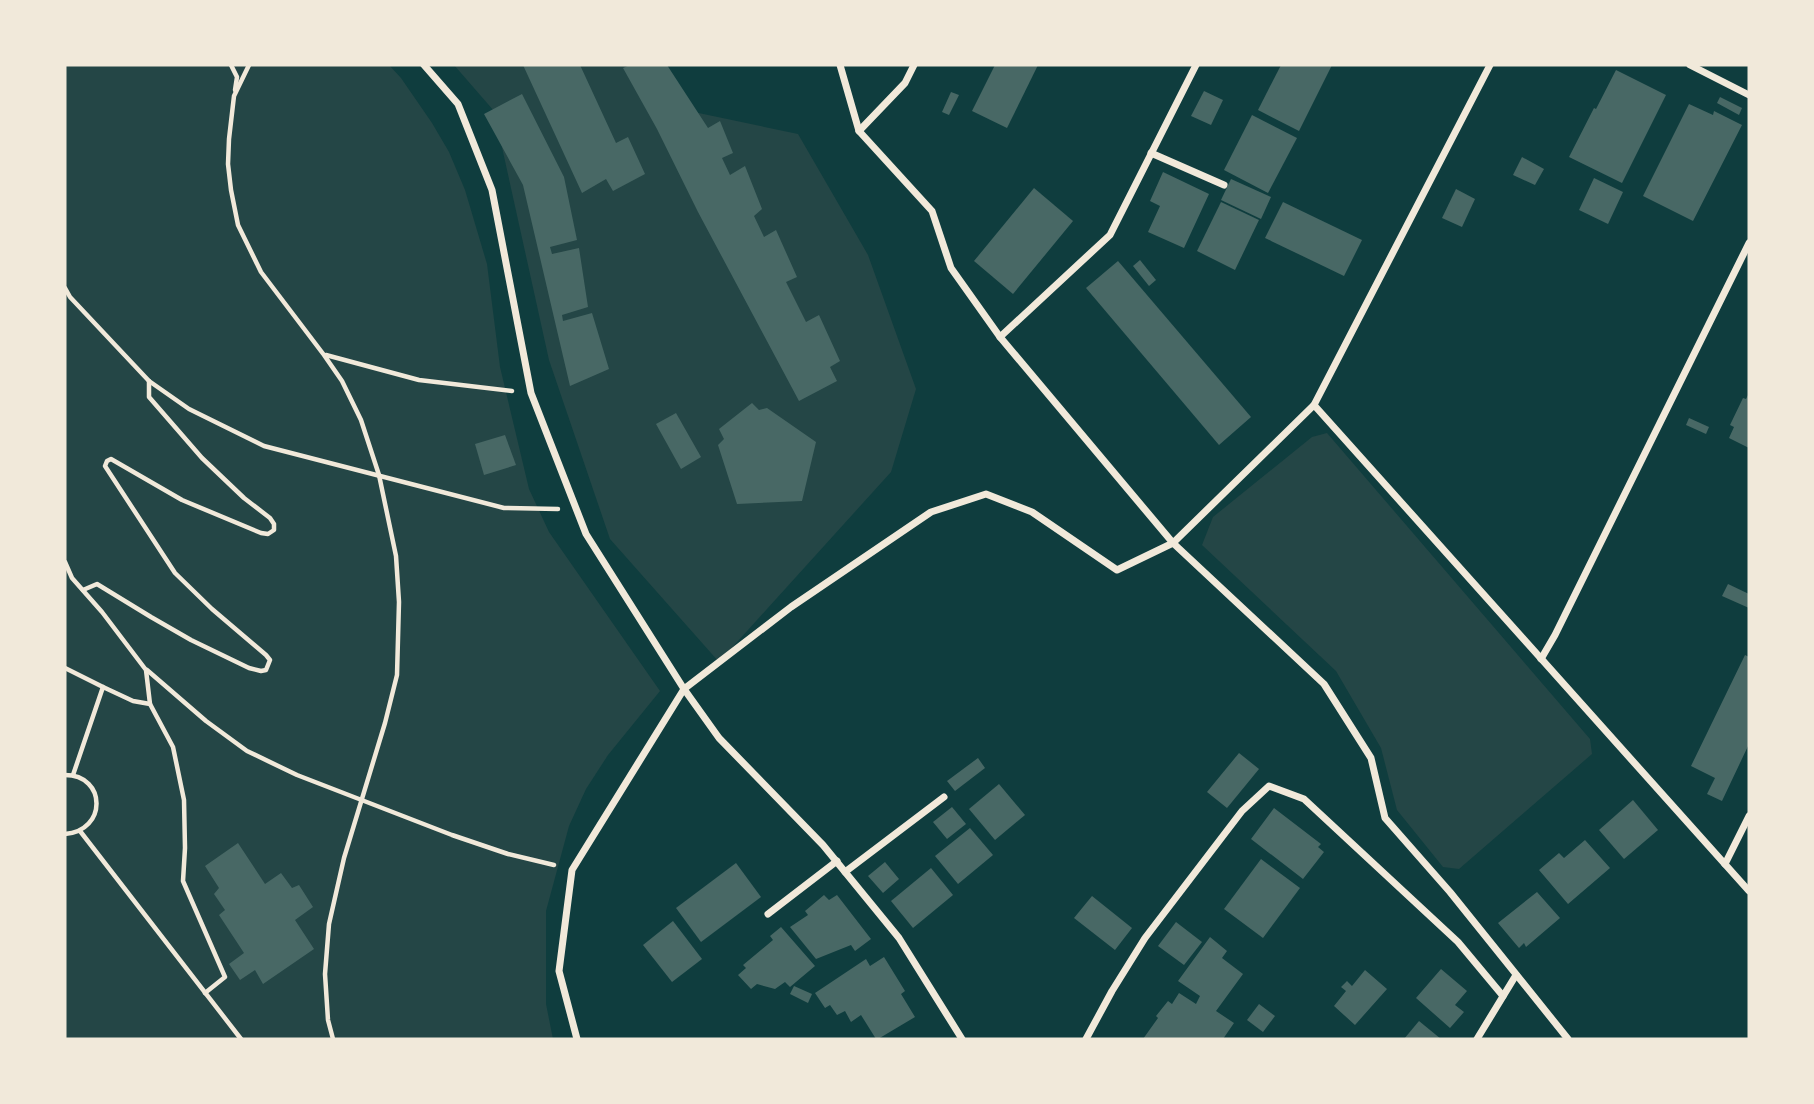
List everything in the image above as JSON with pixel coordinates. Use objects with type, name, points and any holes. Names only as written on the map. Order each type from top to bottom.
[{"type":"street","points":[[424,65],[458,104],[492,190],[531,393],[586,534],[719,738],[823,845],[899,938],[962,1039]]},
{"type":"street","points":[[840,65],[859,131],[932,211],[951,268],[1000,337],[1173,543],[1324,684],[1371,758],[1385,818],[1450,892],[1568,1039]]},
{"type":"street","points":[[859,131],[905,83],[914,65]]},
{"type":"street","points":[[1000,337],[1110,235],[1196,65]]},
{"type":"street","points":[[577,1039],[559,971],[572,870],[684,688],[791,607],[931,512],[986,494],[1032,512],[1117,570],[1173,543],[1314,405],[1490,65]]},
{"type":"street","points":[[1690,65],[1749,95]]},
{"type":"street","points":[[1151,153],[1224,185]]},
{"type":"street","points":[[1541,659],[1749,243]]},
{"type":"street","points":[[1314,405],[1749,891]]},
{"type":"street","points":[[1086,1039],[1145,938],[1242,811],[1269,786],[1304,799],[1458,942],[1503,996]]},
{"type":"street","points":[[845,872],[944,797]]},
{"type":"street","points":[[1726,864],[1749,816]]},
{"type":"street","points":[[768,914],[836,861]]},
{"type":"street","points":[[1477,1039],[1516,975]]},
{"type":"path","points":[[231,65],[237,77],[228,163],[238,225],[261,272],[342,381],[361,421],[379,475],[396,556],[397,675],[344,858],[329,924],[325,974],[328,1020],[333,1039]]},
{"type":"path","points":[[234,96],[249,65]]},
{"type":"path","points":[[65,288],[70,297],[149,381],[189,409],[264,446],[504,508],[576,510]]},
{"type":"path","points":[[324,355],[419,380],[531,393]]},
{"type":"path","points":[[83,590],[97,584],[161,623],[238,662],[261,671],[266,670],[269,664],[270,660],[266,655],[176,573],[105,466],[111,459],[163,490],[208,512],[261,533],[268,534],[274,530],[275,524],[270,518],[244,498],[202,458],[149,397],[149,381]]},
{"type":"path","points":[[65,562],[72,578],[146,670],[206,721],[247,751],[297,775],[452,835],[572,870]]},
{"type":"path","points":[[65,578],[72,578]]},
{"type":"path","points":[[65,668],[133,701],[150,704]]},
{"type":"path","points":[[146,670],[150,704],[173,747],[184,800],[183,881],[225,977],[205,993]]},
{"type":"path","points":[[73,775],[103,687]]},
{"type":"path","points":[[65,775],[80,778],[91,787],[96,801],[95,815],[86,827],[65,834]]},
{"type":"path","points":[[80,831],[241,1039]]},
{"type":"shaded area","points":[[65,65],[389,65],[401,78],[449,152],[465,190],[487,264],[500,367],[529,489],[549,532],[660,691],[608,755],[586,789],[569,826],[546,911],[546,1004],[553,1039],[65,1039]]},
{"type":"shaded area","points":[[454,65],[633,65],[651,103],[798,134],[868,255],[916,389],[891,472],[719,662],[610,539],[549,360],[494,111]]},
{"type":"shaded area","points":[[1327,433],[1590,739],[1592,754],[1459,869],[1443,867],[1397,810],[1381,748],[1336,671],[1202,545],[1213,517],[1312,437]]},
{"type":"building","points":[[523,65],[580,65],[616,143],[628,137],[645,174],[613,191],[606,179],[582,193]]},
{"type":"building","points":[[630,65],[667,65],[708,128],[720,121],[733,153],[722,158],[730,175],[745,166],[762,209],[754,216],[764,237],[776,230],[797,277],[786,282],[806,322],[819,315],[840,361],[830,367],[837,381],[799,401],[623,68]]},
{"type":"building","points":[[995,65],[1038,65],[1007,128],[972,111]]},
{"type":"building","points":[[1281,65],[1332,65],[1299,131],[1258,110]]},
{"type":"building","points":[[1616,70],[1666,95],[1622,183],[1569,157]]},
{"type":"building","points":[[1204,91],[1223,100],[1211,125],[1191,116]]},
{"type":"building","points":[[951,92],[959,95],[949,115],[942,112]]},
{"type":"building","points":[[522,94],[564,177],[577,240],[550,247],[552,254],[579,248],[588,307],[562,315],[563,321],[592,313],[609,369],[570,386],[523,185],[484,114]]},
{"type":"building","points":[[1720,97],[1742,108],[1739,115],[1717,103]]},
{"type":"building","points":[[1689,104],[1713,115],[1714,111],[1742,125],[1693,221],[1643,196]]},
{"type":"building","points":[[1252,115],[1297,138],[1268,193],[1224,170]]},
{"type":"building","points":[[1522,157],[1544,169],[1535,185],[1513,175]]},
{"type":"building","points":[[1163,172],[1209,194],[1184,248],[1148,232],[1160,206],[1150,201]]},
{"type":"building","points":[[1594,178],[1623,192],[1608,224],[1579,210]]},
{"type":"building","points":[[1231,179],[1271,197],[1261,219],[1221,200]]},
{"type":"building","points":[[1034,188],[1073,221],[1013,294],[974,261]]},
{"type":"building","points":[[1456,189],[1475,199],[1462,227],[1442,218]]},
{"type":"building","points":[[1221,202],[1259,220],[1235,270],[1197,251]]},
{"type":"building","points":[[1283,202],[1362,240],[1344,276],[1265,238]]},
{"type":"building","points":[[1140,260],[1156,280],[1149,286],[1133,266]]},
{"type":"building","points":[[1118,261],[1251,417],[1219,445],[1086,288]]},
{"type":"building","points":[[1749,393],[1749,448],[1729,438],[1734,427],[1730,425],[1743,398],[1746,399]]},
{"type":"building","points":[[752,403],[759,410],[767,408],[816,442],[802,501],[737,504],[718,445],[724,439],[719,429]]},
{"type":"building","points":[[676,413],[701,457],[681,469],[656,424]]},
{"type":"building","points":[[1689,418],[1709,427],[1706,434],[1686,425]]},
{"type":"building","points":[[505,435],[516,465],[484,475],[475,444]]},
{"type":"building","points":[[1728,584],[1749,594],[1749,608],[1722,596]]},
{"type":"building","points":[[1745,655],[1749,657],[1749,744],[1722,801],[1707,794],[1715,778],[1691,766]]},
{"type":"building","points":[[1239,753],[1259,769],[1227,808],[1207,792]]},
{"type":"building","points":[[978,758],[985,768],[955,791],[947,781]]},
{"type":"building","points":[[999,784],[1025,815],[995,840],[969,809]]},
{"type":"building","points":[[1633,800],[1658,830],[1624,859],[1599,830]]},
{"type":"building","points":[[952,807],[966,824],[947,839],[933,822]]},
{"type":"building","points":[[1274,808],[1321,844],[1318,847],[1324,852],[1303,879],[1251,839]]},
{"type":"building","points":[[970,828],[993,855],[958,884],[935,856]]},
{"type":"building","points":[[1585,840],[1610,868],[1568,904],[1539,870],[1559,853],[1564,858]]},
{"type":"building","points":[[238,843],[265,884],[281,873],[292,888],[299,885],[313,907],[295,920],[314,949],[263,984],[255,970],[240,980],[229,964],[244,953],[219,915],[225,910],[214,894],[219,888],[205,866]]},
{"type":"building","points":[[1261,859],[1300,888],[1263,938],[1224,909]]},
{"type":"building","points":[[885,862],[899,879],[883,893],[868,876]]},
{"type":"building","points":[[736,863],[761,897],[701,942],[676,908]]},
{"type":"building","points":[[931,868],[953,895],[913,928],[891,901]]},
{"type":"building","points":[[1537,892],[1560,918],[1526,947],[1524,943],[1519,948],[1498,923]]},
{"type":"building","points":[[824,895],[829,900],[837,895],[871,939],[855,951],[851,945],[816,959],[790,927],[808,915],[805,911]]},
{"type":"building","points":[[1092,896],[1132,928],[1115,950],[1074,918]]},
{"type":"building","points":[[673,921],[702,959],[672,982],[643,945]]},
{"type":"building","points":[[1176,922],[1202,942],[1184,965],[1158,946]]},
{"type":"building","points":[[781,927],[815,966],[790,987],[785,982],[775,989],[757,984],[751,989],[738,975],[746,968],[743,965],[773,940],[770,936]]},
{"type":"building","points":[[1210,937],[1227,951],[1222,958],[1243,974],[1216,1011],[1234,1023],[1223,1039],[1143,1039],[1158,1018],[1156,1016],[1168,1001],[1172,1004],[1179,993],[1196,1004],[1200,996],[1178,981]]},
{"type":"building","points":[[884,957],[905,991],[901,994],[915,1017],[876,1039],[861,1015],[851,1022],[845,1011],[837,1015],[830,1005],[825,1008],[815,993],[866,959],[870,966]]},
{"type":"building","points":[[1441,969],[1467,991],[1455,1005],[1464,1012],[1450,1028],[1416,998]]},
{"type":"building","points":[[1365,970],[1387,989],[1355,1025],[1334,1006],[1346,991],[1341,987],[1347,981],[1352,986]]},
{"type":"building","points":[[794,986],[812,994],[808,1003],[790,994]]},
{"type":"building","points":[[1259,1004],[1275,1016],[1263,1032],[1247,1020]]},
{"type":"building","points":[[1419,1021],[1441,1039],[1404,1039]]}]
